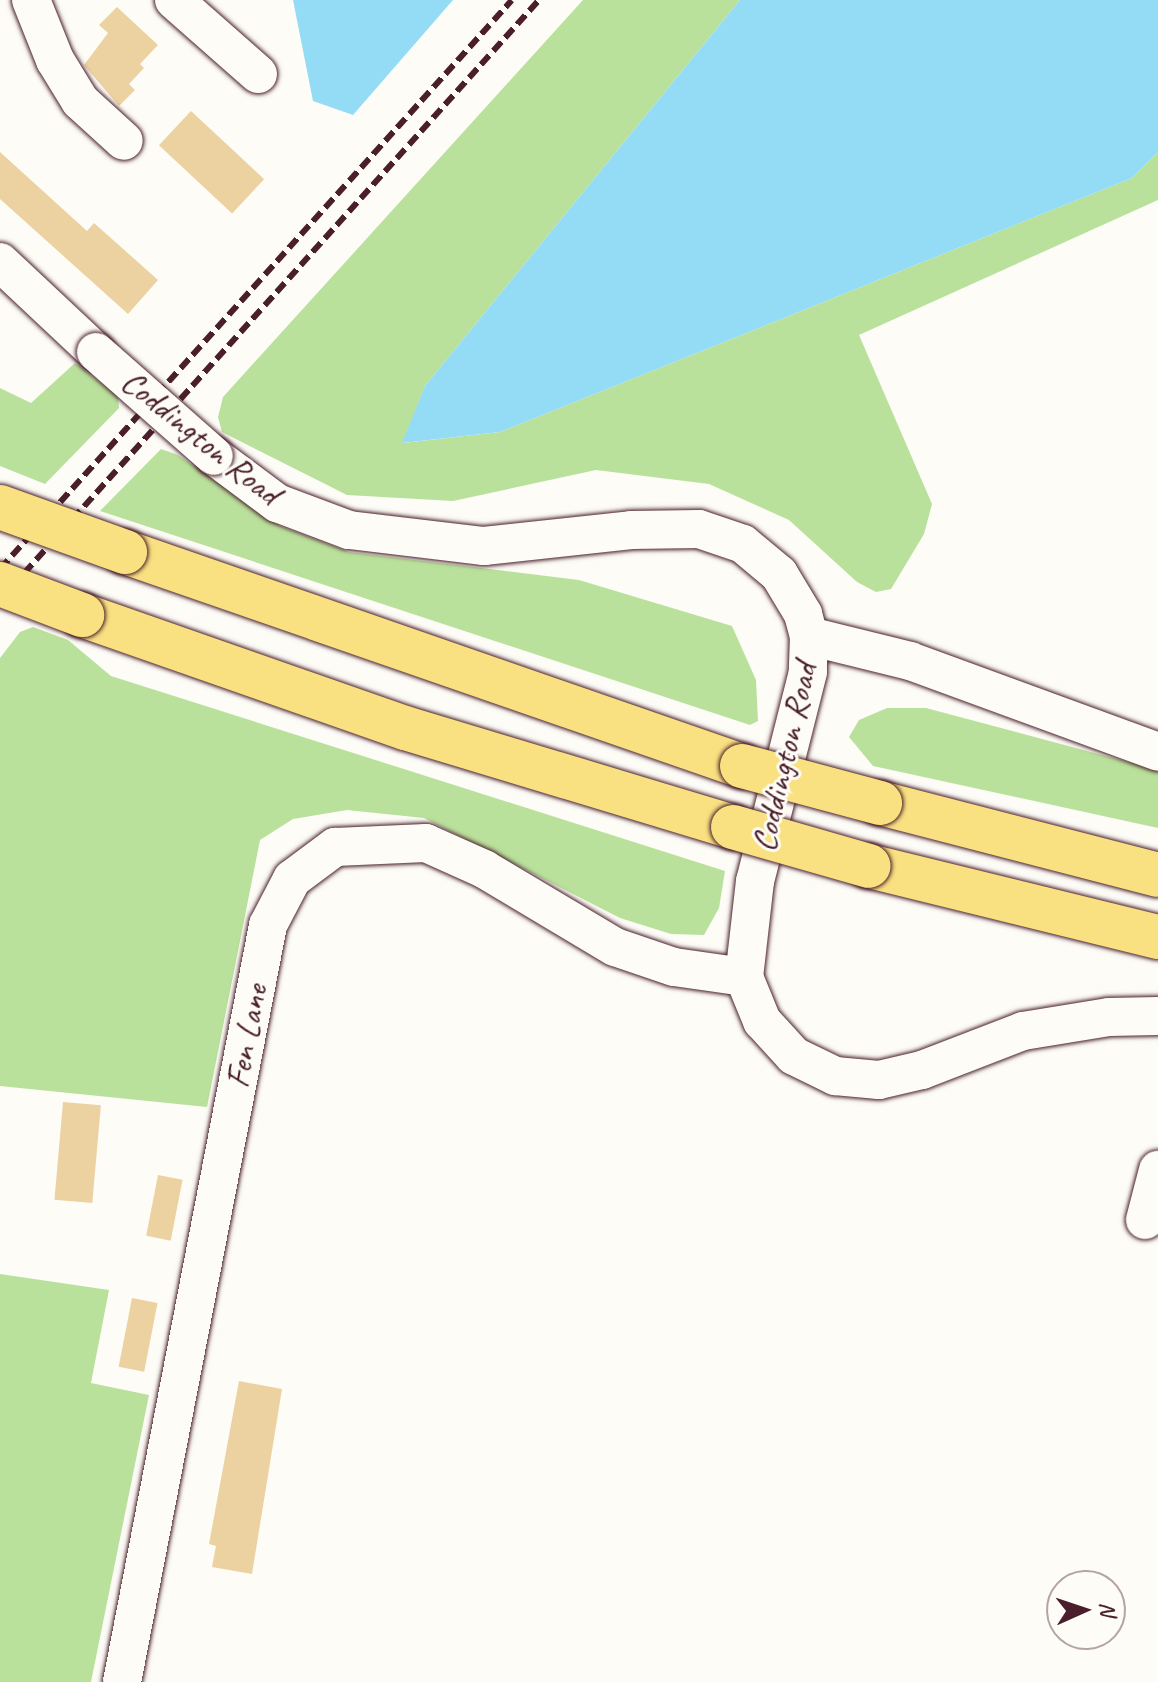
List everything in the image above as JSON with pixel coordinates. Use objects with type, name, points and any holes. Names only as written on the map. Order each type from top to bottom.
[{"type":"highway","points":[[0,507],[742,766],[1158,875]]},
{"type":"highway","points":[[0,584],[405,728],[869,866],[1158,937]]},
{"type":"street","points":[[31,0],[55,60],[80,101],[124,141]]},
{"type":"street","points":[[174,0],[258,74]]},
{"type":"street","name":"Coddington Road","points":[[0,262],[214,456],[277,503],[349,530],[484,546],[646,529],[722,535],[743,544],[779,574],[803,614],[809,636],[808,672],[755,881],[744,977],[762,1021],[794,1056],[825,1072],[858,1080],[901,1077],[981,1045],[1065,1022],[1158,1016]]},
{"type":"street","points":[[809,636],[910,661],[1158,752]]},
{"type":"street","name":"Fen Lane","points":[[122,1682],[268,925],[292,879],[335,847],[426,843],[484,869],[615,947],[674,967],[744,977]]},
{"type":"street","points":[[1145,1220],[1158,1170]]},
{"type":"green space","points":[[583,0],[740,0],[425,386],[403,443],[500,432],[1132,178],[1158,152],[1158,200],[859,335],[932,504],[924,534],[891,589],[876,592],[857,582],[789,520],[709,484],[596,470],[453,501],[347,495],[222,432],[218,417],[223,397]]},
{"type":"green space","points":[[75,363],[118,396],[119,408],[45,484],[0,466],[0,388],[31,403]]},
{"type":"green space","points":[[161,449],[178,455],[280,526],[349,552],[579,580],[732,626],[756,680],[758,721],[750,725],[100,511]]},
{"type":"green space","points":[[33,627],[68,640],[111,676],[725,871],[719,908],[704,935],[671,934],[620,918],[424,818],[347,810],[293,819],[260,840],[207,1107],[0,1086],[0,658],[20,632]]},
{"type":"green space","points":[[887,708],[926,708],[1158,770],[1158,828],[873,766],[849,737],[859,720]]},
{"type":"green space","points":[[0,1274],[109,1290],[91,1383],[149,1395],[91,1682],[0,1682]]},
{"type":"water","points":[[293,0],[453,0],[353,115],[313,101]]},
{"type":"water","points":[[740,0],[1158,0],[1158,152],[1132,178],[500,432],[402,443],[425,386]]},
{"type":"building","points":[[117,7],[158,45],[140,64],[144,68],[129,84],[135,90],[119,106],[84,65],[108,33],[99,25]]},
{"type":"building","points":[[191,111],[264,179],[232,214],[159,145]]},
{"type":"building","points":[[0,152],[87,231],[94,223],[158,280],[128,314],[0,199]]},
{"type":"building","points":[[63,1102],[101,1105],[92,1203],[54,1200]]},
{"type":"building","points":[[158,1175],[183,1180],[171,1241],[146,1236]]},
{"type":"building","points":[[132,1298],[158,1303],[144,1372],[119,1367]]},
{"type":"building","points":[[239,1381],[282,1389],[252,1574],[212,1567],[216,1546],[209,1544]]},
{"type":"railway","points":[[0,569],[512,0]]},
{"type":"railway","points":[[0,600],[539,0]]}]
